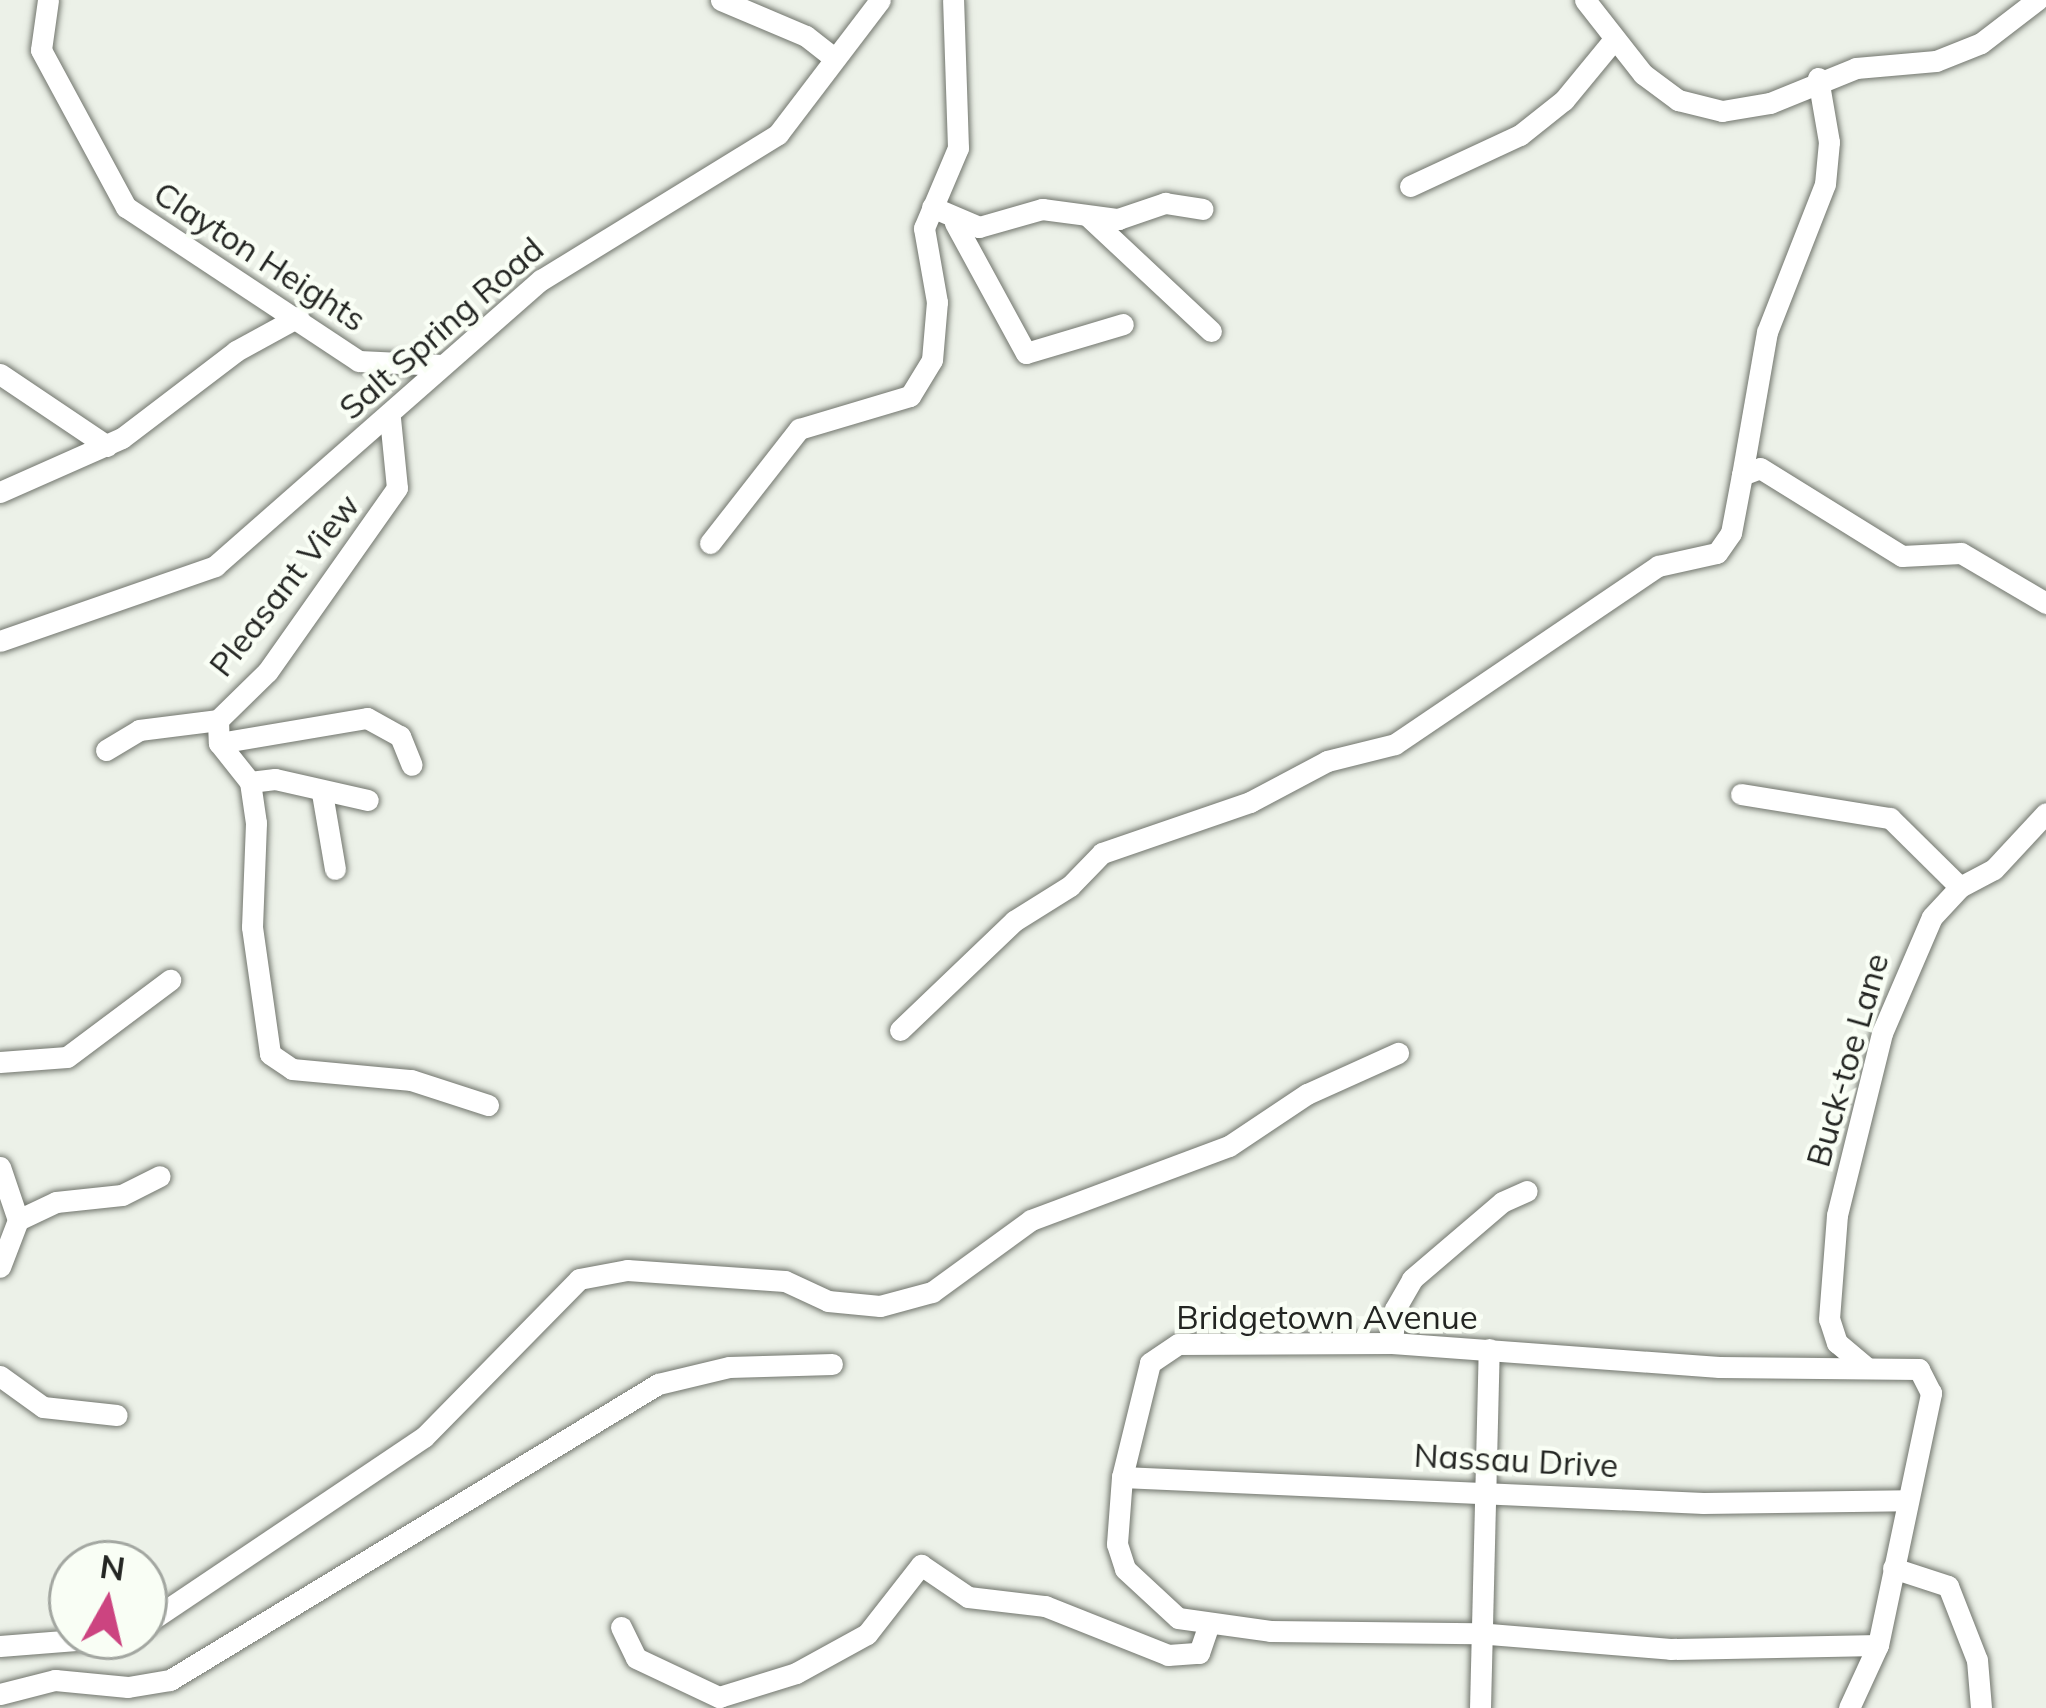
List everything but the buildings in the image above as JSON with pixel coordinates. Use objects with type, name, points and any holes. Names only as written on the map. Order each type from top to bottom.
[{"type":"street","name":"Clayton Heights","points":[[48,0],[41,50],[126,207],[359,361],[442,365]]},
{"type":"street","points":[[721,0],[806,36],[834,58]]},
{"type":"street","name":"Salt Spring Road","points":[[0,640],[215,566],[389,418],[442,365],[592,242],[778,134],[880,0]]},
{"type":"street","points":[[710,543],[800,429],[910,396],[932,361],[937,302],[924,228],[958,148],[953,0]]},
{"type":"street","points":[[1585,0],[1611,44],[1678,100],[1723,111],[1770,103],[1818,78],[1936,61],[1981,44],[2037,0]]},
{"type":"street","points":[[1410,186],[1520,135],[1564,100],[1611,44]]},
{"type":"street","points":[[900,1030],[1014,921],[1070,886],[1102,853],[1250,802],[1327,761],[1395,744],[1658,566],[1717,553],[1731,533],[1766,332],[1825,184],[1828,142],[1818,78]]},
{"type":"street","points":[[932,207],[955,223],[979,227],[1042,209],[1118,219],[1165,203],[1203,209]]},
{"type":"street","points":[[1088,217],[1211,331]]},
{"type":"street","points":[[955,223],[1026,353],[1124,324]]},
{"type":"street","points":[[0,492],[107,446],[236,351],[298,317]]},
{"type":"street","points":[[0,374],[107,446]]},
{"type":"street","name":"Pleasant View","points":[[219,743],[218,720],[267,671],[397,488],[389,418]]},
{"type":"street","points":[[1742,475],[1760,468],[1902,556],[1961,554],[2046,603]]},
{"type":"street","points":[[412,765],[400,736],[367,718],[219,743],[250,782],[252,927],[270,1054],[292,1069],[411,1080],[488,1105]]},
{"type":"street","points":[[106,750],[151,727],[218,720]]},
{"type":"street","points":[[250,782],[275,779],[368,800]]},
{"type":"street","points":[[322,793],[335,868]]},
{"type":"street","points":[[1741,794],[1890,818],[1960,887]]},
{"type":"street","name":"Buck-toe Lane","points":[[1866,1367],[1831,1330],[1837,1215],[1897,992],[1932,917],[1960,887],[1994,869],[2046,813]]},
{"type":"street","points":[[0,1062],[67,1057],[170,980]]},
{"type":"street","points":[[168,1609],[424,1437],[579,1279],[627,1270],[785,1281],[828,1300],[880,1306],[915,1297],[982,1260],[1031,1220],[1229,1145],[1306,1094],[1398,1054]]},
{"type":"street","points":[[0,1167],[18,1220],[0,1267]]},
{"type":"street","points":[[18,1220],[56,1202],[122,1195],[160,1177]]},
{"type":"street","points":[[1392,1343],[1395,1309],[1412,1279],[1502,1202],[1527,1190]]},
{"type":"street","name":"Bridgetown Avenue","points":[[1878,1645],[1670,1649],[1477,1633],[1209,1624],[1178,1618],[1125,1570],[1117,1544],[1121,1477],[1150,1363],[1160,1350],[1392,1343],[1742,1368],[1919,1369],[1931,1393],[1907,1500]]},
{"type":"street","points":[[1480,1708],[1477,1633],[1489,1349]]},
{"type":"street","points":[[0,1694],[55,1680],[128,1687],[170,1680],[658,1384],[728,1367],[832,1364]]},
{"type":"street","points":[[0,1376],[43,1406],[116,1414]]},
{"type":"street","name":"Nassau Drive","points":[[1121,1477],[1702,1503],[1907,1500]]},
{"type":"street","points":[[1849,1708],[1878,1645],[1907,1500]]},
{"type":"street","points":[[621,1627],[636,1658],[719,1697],[796,1673],[868,1634],[921,1565],[968,1597],[1045,1606],[1168,1655],[1199,1652],[1209,1624]]},
{"type":"street","points":[[1893,1568],[1948,1586],[1977,1660],[1981,1708]]},
{"type":"street","points":[[0,1646],[48,1642]]}]
